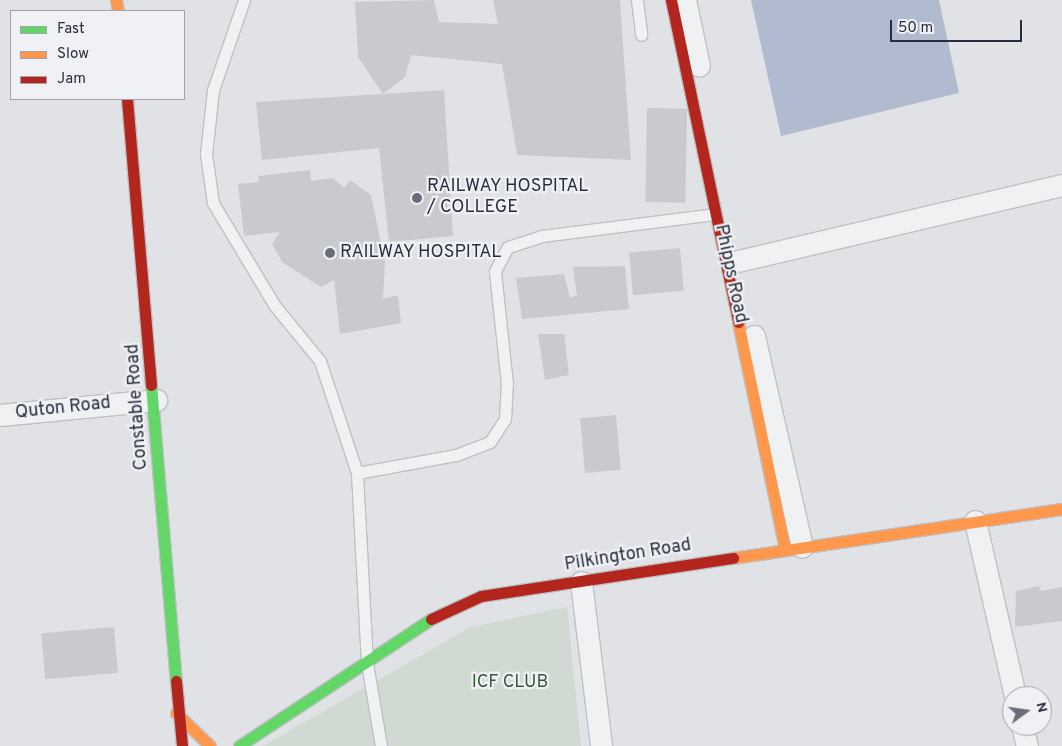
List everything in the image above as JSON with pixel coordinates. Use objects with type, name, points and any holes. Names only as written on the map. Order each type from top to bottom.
[{"type":"street","name":"Phipps Road","points":[[671,0],[717,214],[794,548]]},
{"type":"street","name":"Phipps Road","points":[[685,0],[794,548]]},
{"type":"street","name":"Constable Road","points":[[127,100],[156,400],[176,712],[182,746]]},
{"type":"street","points":[[738,261],[1062,185]]},
{"type":"street","name":"Quton Road","points":[[0,415],[156,400]]},
{"type":"street","name":"Pilkington Road","points":[[239,746],[367,663],[433,617],[481,596],[1062,509]]},
{"type":"street","points":[[975,521],[1014,686]]},
{"type":"street","points":[[581,582],[601,746]]},
{"type":"street","points":[[176,712],[210,746]]},
{"type":"lane","points":[[244,0],[213,90],[206,154],[213,203],[275,306],[320,361],[357,473],[367,663],[381,746]]},
{"type":"lane","points":[[637,0],[641,35]]},
{"type":"lane","points":[[357,473],[456,455],[490,442],[506,419],[507,384],[496,271],[508,246],[541,236],[717,214]]},
{"type":"green space","name":"ICF CLUB","points":[[567,607],[581,746],[263,746],[471,627]]},
{"type":"water","points":[[751,0],[939,0],[959,93],[781,136]]},
{"type":"building","points":[[434,0],[439,22],[498,24],[493,0],[620,0],[631,160],[517,155],[502,64],[411,55],[405,77],[383,94],[358,57],[355,2]]},
{"type":"building","name":"RAILWAY HOSPITAL / COLLEGE","points":[[444,90],[453,236],[389,242],[379,148],[262,160],[256,102]]},
{"type":"building","points":[[647,108],[687,109],[685,203],[645,202]]},
{"type":"building","name":"RAILWAY HOSPITAL","points":[[310,170],[311,181],[333,178],[344,188],[350,180],[371,195],[385,262],[383,299],[398,295],[401,323],[340,334],[334,280],[321,287],[282,262],[272,244],[280,232],[244,236],[238,184],[259,182],[258,176]]},
{"type":"building","points":[[680,248],[684,291],[633,295],[629,252]]},
{"type":"building","points":[[625,266],[629,309],[522,319],[516,278],[564,274],[570,298],[577,295],[573,267]]},
{"type":"building","points":[[538,334],[564,334],[569,375],[545,380]]},
{"type":"building","points":[[616,415],[621,470],[585,473],[580,418]]},
{"type":"building","points":[[1039,586],[1041,591],[1062,587],[1062,621],[1015,627],[1016,591]]},
{"type":"building","points":[[114,627],[118,673],[45,679],[41,633]]},
{"type":"traffic: fast","points":[[151,385],[176,681]]},
{"type":"traffic: fast","points":[[239,746],[431,619]]},
{"type":"traffic: slow","points":[[116,0],[118,10]]},
{"type":"traffic: slow","points":[[738,322],[785,549]]},
{"type":"traffic: slow","points":[[733,558],[1062,509]]},
{"type":"traffic: slow","points":[[176,713],[210,746]]},
{"type":"traffic: jam","points":[[671,0],[738,322]]},
{"type":"traffic: jam","points":[[127,100],[151,385]]},
{"type":"traffic: jam","points":[[431,619],[481,596],[733,558]]},
{"type":"traffic: jam","points":[[176,681],[182,746]]},
{"type":"place","name":"RAILWAY HOSPITAL / COLLEGE","points":[[417,198]]},
{"type":"place","name":"RAILWAY HOSPITAL","points":[[330,253]]}]
